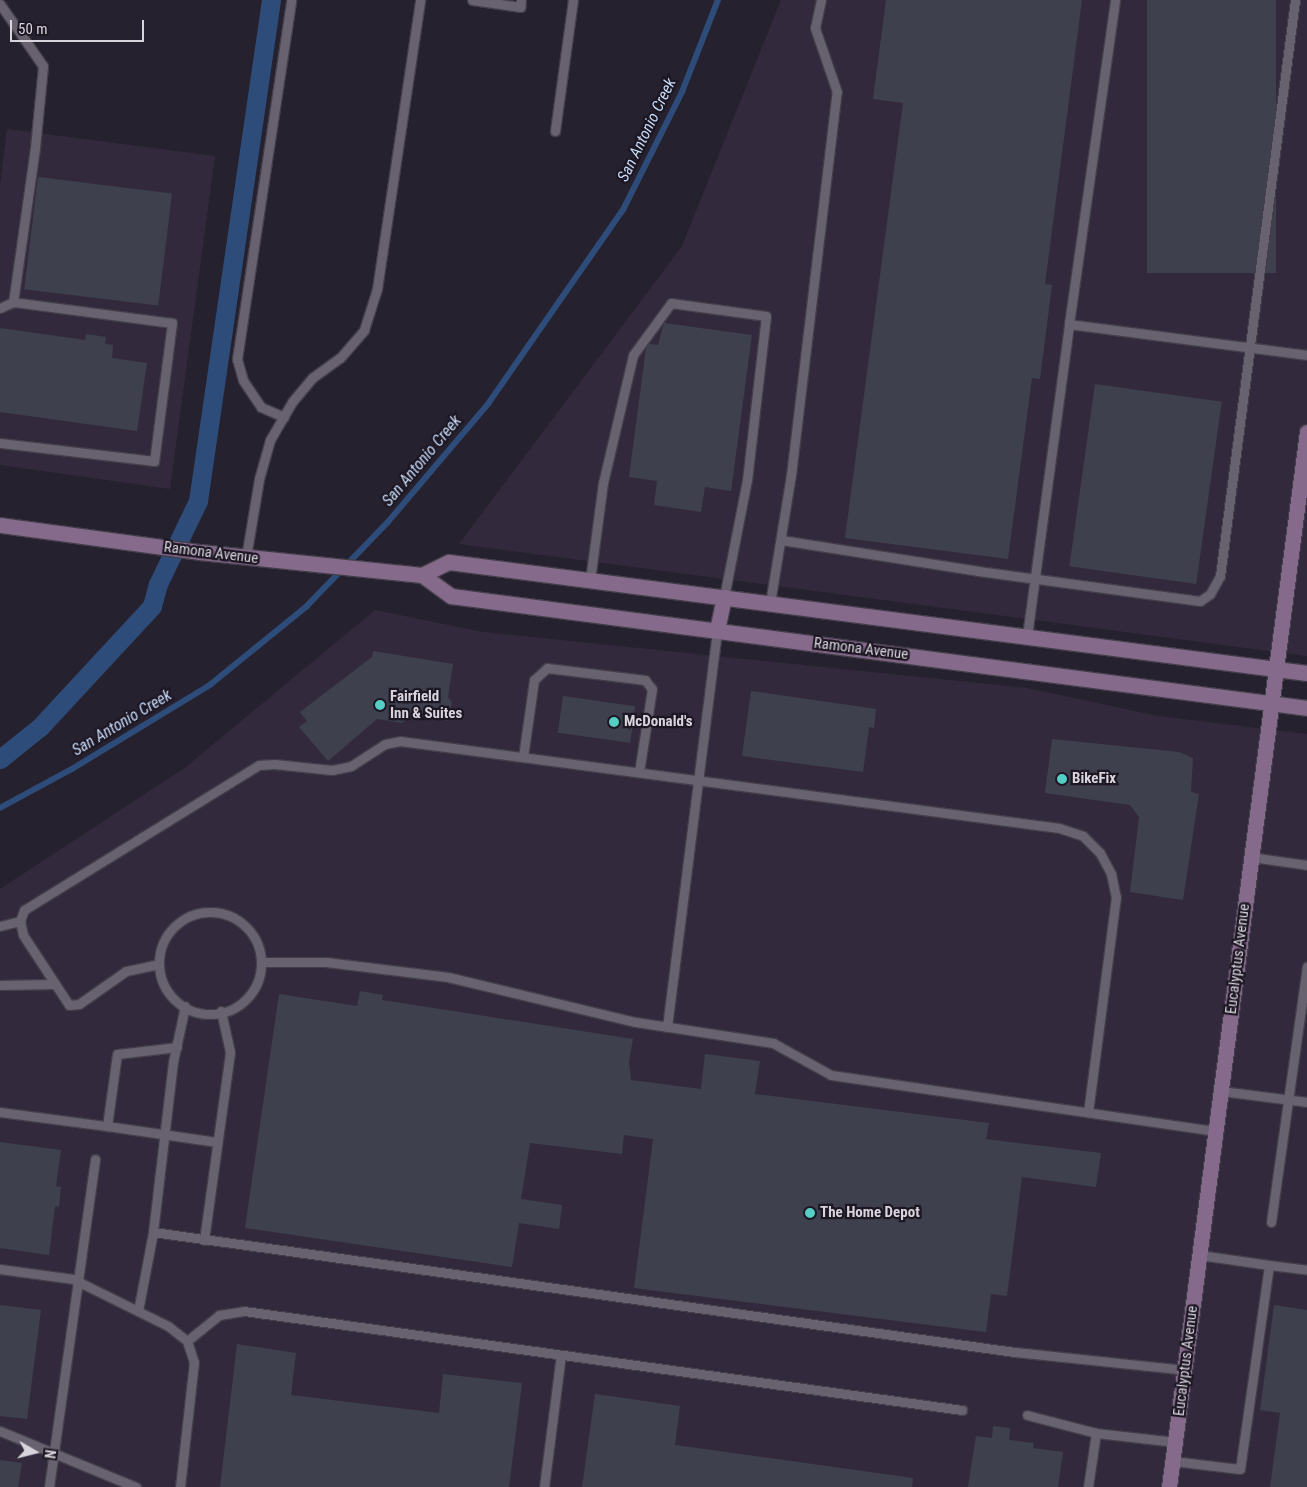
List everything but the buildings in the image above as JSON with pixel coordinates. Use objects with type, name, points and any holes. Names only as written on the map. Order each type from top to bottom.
[{"type":"main road","name":"Eucalyptus Avenue","points":[[1169,1487],[1307,432]]},
{"type":"main road","name":"Ramona Avenue","points":[[0,525],[130,544],[422,575],[451,596],[1307,708]]},
{"type":"main road","points":[[422,575],[449,562],[1307,673]]},
{"type":"main road","points":[[717,630],[724,597]]},
{"type":"lane","points":[[284,417],[261,407],[243,380],[237,359],[291,0]]},
{"type":"lane","points":[[246,557],[259,479],[270,440],[312,378],[340,358],[364,330],[377,288],[420,0]]},
{"type":"lane","points":[[472,0],[520,7],[520,0]]},
{"type":"lane","points":[[555,131],[573,0]]},
{"type":"lane","points":[[770,603],[780,540],[837,92],[815,28],[821,0]]},
{"type":"lane","points":[[1027,636],[1115,0]]},
{"type":"lane","points":[[780,540],[1036,579],[1200,601],[1210,594],[1220,576],[1295,0]]},
{"type":"lane","points":[[0,4],[43,66],[35,148],[13,302]]},
{"type":"lane","points":[[0,308],[13,302],[172,323],[154,461],[0,443]]},
{"type":"lane","points":[[590,580],[603,482],[634,355],[671,303],[766,316],[747,480],[724,597]]},
{"type":"lane","points":[[1069,324],[1307,355]]},
{"type":"lane","points":[[667,1027],[701,780],[717,630]]},
{"type":"lane","points":[[523,757],[534,680],[547,668],[644,680],[652,690],[639,772]]},
{"type":"lane","points":[[159,964],[126,971],[79,1004],[68,1004],[23,935],[20,920],[24,910],[259,765],[274,764],[332,770],[351,766],[385,744],[400,741],[1059,828],[1083,836],[1100,854],[1111,874],[1116,897],[1088,1112]]},
{"type":"lane","points":[[1251,857],[1307,865]]},
{"type":"lane","points":[[209,911],[228,915],[245,926],[257,942],[261,962],[258,981],[247,998],[230,1010],[211,1014],[185,1006],[174,1000],[163,983],[159,964],[162,944],[173,927],[190,916],[209,911]]},
{"type":"lane","points":[[0,926],[20,920]]},
{"type":"lane","points":[[261,962],[326,962],[448,977],[667,1027],[773,1043],[831,1074],[1216,1131]]},
{"type":"lane","points":[[1271,1222],[1307,967]]},
{"type":"lane","points":[[0,985],[54,984]]},
{"type":"lane","points":[[138,1311],[153,1232],[176,1047],[185,1006]]},
{"type":"lane","points":[[204,1240],[230,1052],[221,1012]]},
{"type":"lane","points":[[107,1126],[117,1054],[176,1047]]},
{"type":"lane","points":[[1221,1091],[1307,1102]]},
{"type":"lane","points":[[0,1112],[217,1142]]},
{"type":"lane","points":[[49,1487],[76,1281],[95,1159]]},
{"type":"lane","points":[[153,1232],[1015,1352],[1185,1370]]},
{"type":"lane","points":[[1200,1255],[1307,1270]]},
{"type":"lane","points":[[1173,1461],[1240,1469],[1269,1265]]},
{"type":"lane","points":[[0,1269],[76,1281],[168,1326],[187,1341],[194,1362],[180,1487]]},
{"type":"lane","points":[[187,1341],[219,1315],[244,1311],[962,1410]]},
{"type":"lane","points":[[544,1487],[561,1355]]},
{"type":"lane","points":[[1027,1415],[1096,1434],[1175,1442]]},
{"type":"lane","points":[[0,1431],[136,1487]]},
{"type":"lane","points":[[1088,1487],[1096,1434]]},
{"type":"shaded area","points":[[781,0],[1307,0],[1307,656],[459,544],[682,246]]},
{"type":"shaded area","points":[[7,129],[215,156],[170,489],[0,465],[0,186]]},
{"type":"shaded area","points":[[375,610],[483,632],[1027,688],[1158,716],[1307,734],[1307,1487],[0,1487],[0,889],[186,767]]},
{"type":"waterway","points":[[0,759],[40,727],[152,606],[158,584],[198,501],[271,0]]},
{"type":"waterway","name":"San Antonio Creek","points":[[0,808],[72,769],[210,685],[306,607],[388,522],[488,404],[623,210],[682,92],[718,0]]},
{"type":"place","name":"Fairfield Inn & Suites","points":[[380,705]]},
{"type":"place","name":"McDonald's","points":[[614,722]]},
{"type":"place","name":"BikeFix","points":[[1062,779]]},
{"type":"place","name":"The Home Depot","points":[[810,1213]]}]
